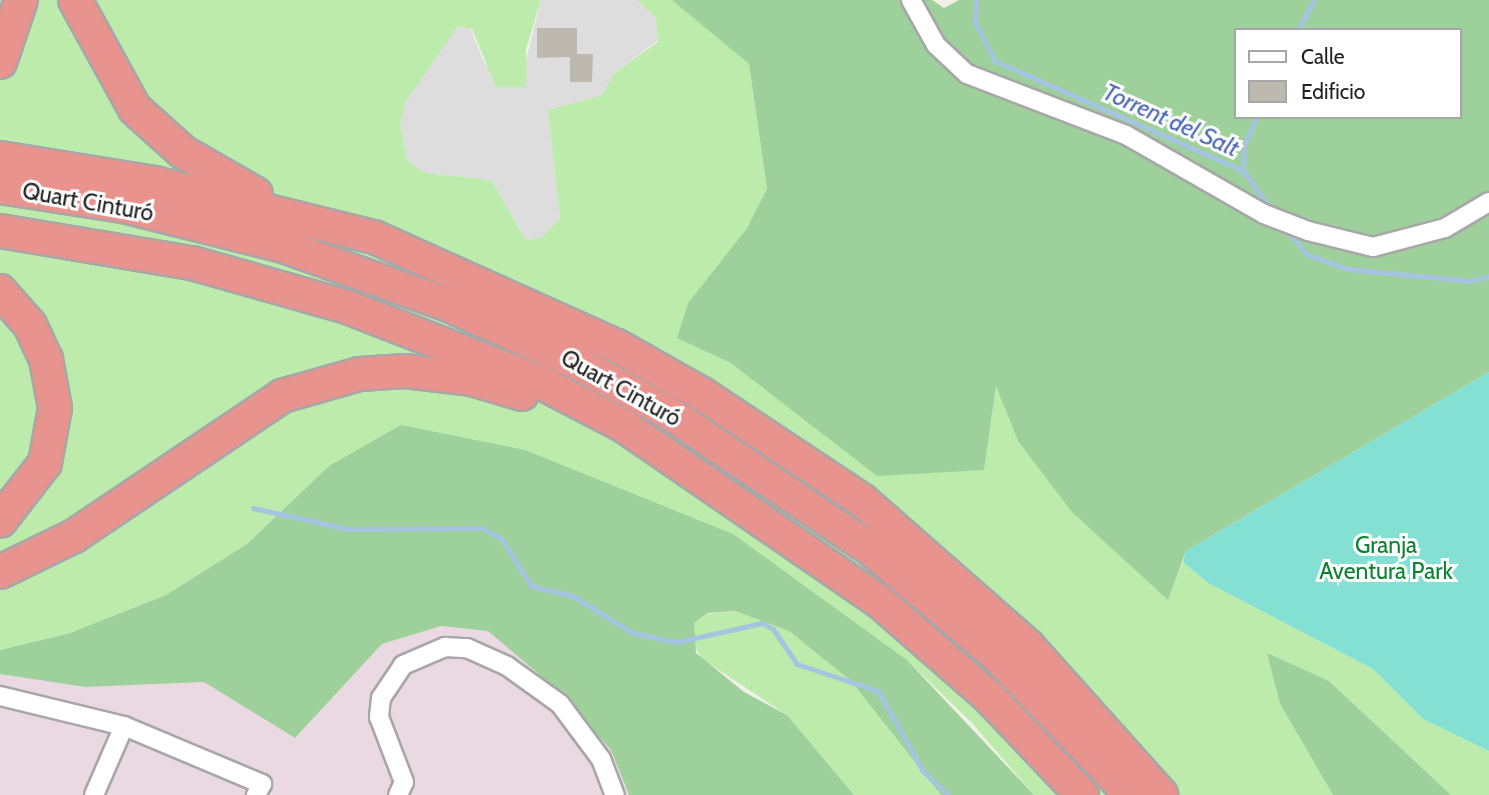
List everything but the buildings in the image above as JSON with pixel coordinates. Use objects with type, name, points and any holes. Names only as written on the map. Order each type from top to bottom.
[{"type":"highway","points":[[0,62],[21,0]]},
{"type":"highway","points":[[75,0],[135,109],[183,152],[288,211]]},
{"type":"highway","points":[[0,158],[288,211],[464,272],[714,401],[863,501],[1028,646],[1161,795]]},
{"type":"highway","name":"Quart Cinturó","points":[[0,187],[122,206],[280,245],[446,304],[581,365],[669,413],[872,550],[995,654],[1131,795]]},
{"type":"highway","name":"Quart Cinturó","points":[[0,231],[192,263],[347,307],[538,382],[680,464],[879,601],[989,697],[1082,795]]},
{"type":"highway","points":[[0,291],[36,336],[55,408],[45,463],[0,521]]},
{"type":"highway","points":[[0,572],[74,536],[251,413],[282,396],[360,374],[405,371],[471,379],[528,396],[680,464]]},
{"type":"highway","points":[[0,589],[48,562],[74,536]]},
{"type":"street","points":[[911,0],[936,45],[967,74],[1126,135],[1264,214],[1308,231],[1373,247],[1445,228],[1489,202]]},
{"type":"street","points":[[398,795],[404,782],[379,717],[381,698],[403,665],[445,647],[467,648],[507,666],[561,704],[601,758],[615,795]]},
{"type":"street","points":[[0,696],[124,726],[262,784],[256,795]]},
{"type":"street","points":[[94,795],[124,726]]},
{"type":"shaded area","points":[[541,0],[637,0],[656,18],[661,38],[613,74],[602,95],[548,110],[560,218],[541,238],[526,240],[491,180],[425,173],[408,162],[400,125],[406,100],[452,28],[469,25],[485,65],[525,65]]},
{"type":"shaded area","points":[[441,626],[489,631],[553,686],[611,750],[629,795],[0,795],[0,674],[85,687],[204,682],[295,738],[382,644]]},
{"type":"green space","points":[[0,0],[541,0],[526,49],[526,87],[496,87],[472,29],[458,26],[406,101],[400,125],[408,162],[425,173],[491,180],[526,240],[541,238],[560,218],[548,110],[602,95],[613,74],[658,42],[656,18],[637,0],[672,0],[687,7],[749,64],[767,189],[747,228],[688,303],[677,338],[984,469],[996,384],[1018,441],[1167,599],[1183,562],[1208,583],[1373,669],[1423,719],[1489,751],[1489,795],[1451,795],[1329,681],[1268,654],[1280,704],[1333,795],[1034,795],[972,723],[908,661],[878,643],[329,466],[247,544],[166,595],[70,633],[0,650]]},
{"type":"green space","points":[[672,0],[932,0],[944,8],[959,0],[1489,0],[1489,372],[1186,551],[1168,600],[1072,512],[1018,441],[996,386],[984,470],[877,476],[731,363],[677,338],[688,303],[747,228],[767,189],[749,64]]},
{"type":"green space","name":"Granja Aventura Park","points":[[1489,372],[1489,751],[1423,719],[1373,669],[1208,583],[1183,562],[1186,551]]},
{"type":"green space","points":[[401,425],[525,450],[733,534],[908,661],[1034,795],[941,795],[851,681],[789,631],[735,611],[708,613],[694,623],[696,653],[744,692],[787,715],[854,795],[629,795],[611,750],[553,686],[488,631],[441,626],[382,644],[295,738],[204,682],[85,687],[0,674],[0,650],[70,633],[166,595],[247,544],[329,466]]},
{"type":"green space","points":[[735,611],[789,631],[851,681],[941,795],[854,795],[787,715],[702,659],[691,639],[694,623],[708,614]]},
{"type":"green space","points":[[1267,653],[1329,681],[1451,795],[1333,795],[1280,704]]},
{"type":"waterway","name":"Torrent del Salt","points":[[976,0],[975,22],[995,61],[1243,171],[1273,212]]},
{"type":"waterway","points":[[1299,28],[1314,0]]},
{"type":"waterway","points":[[1243,171],[1244,145],[1256,119]]},
{"type":"waterway","name":"Torrent del Salt","points":[[1285,228],[1306,254],[1347,269],[1470,281],[1489,276]]},
{"type":"waterway","points":[[253,508],[348,529],[482,528],[502,539],[531,586],[573,596],[633,633],[677,642],[762,623],[773,629],[797,664],[878,691],[923,771],[948,795]]}]
